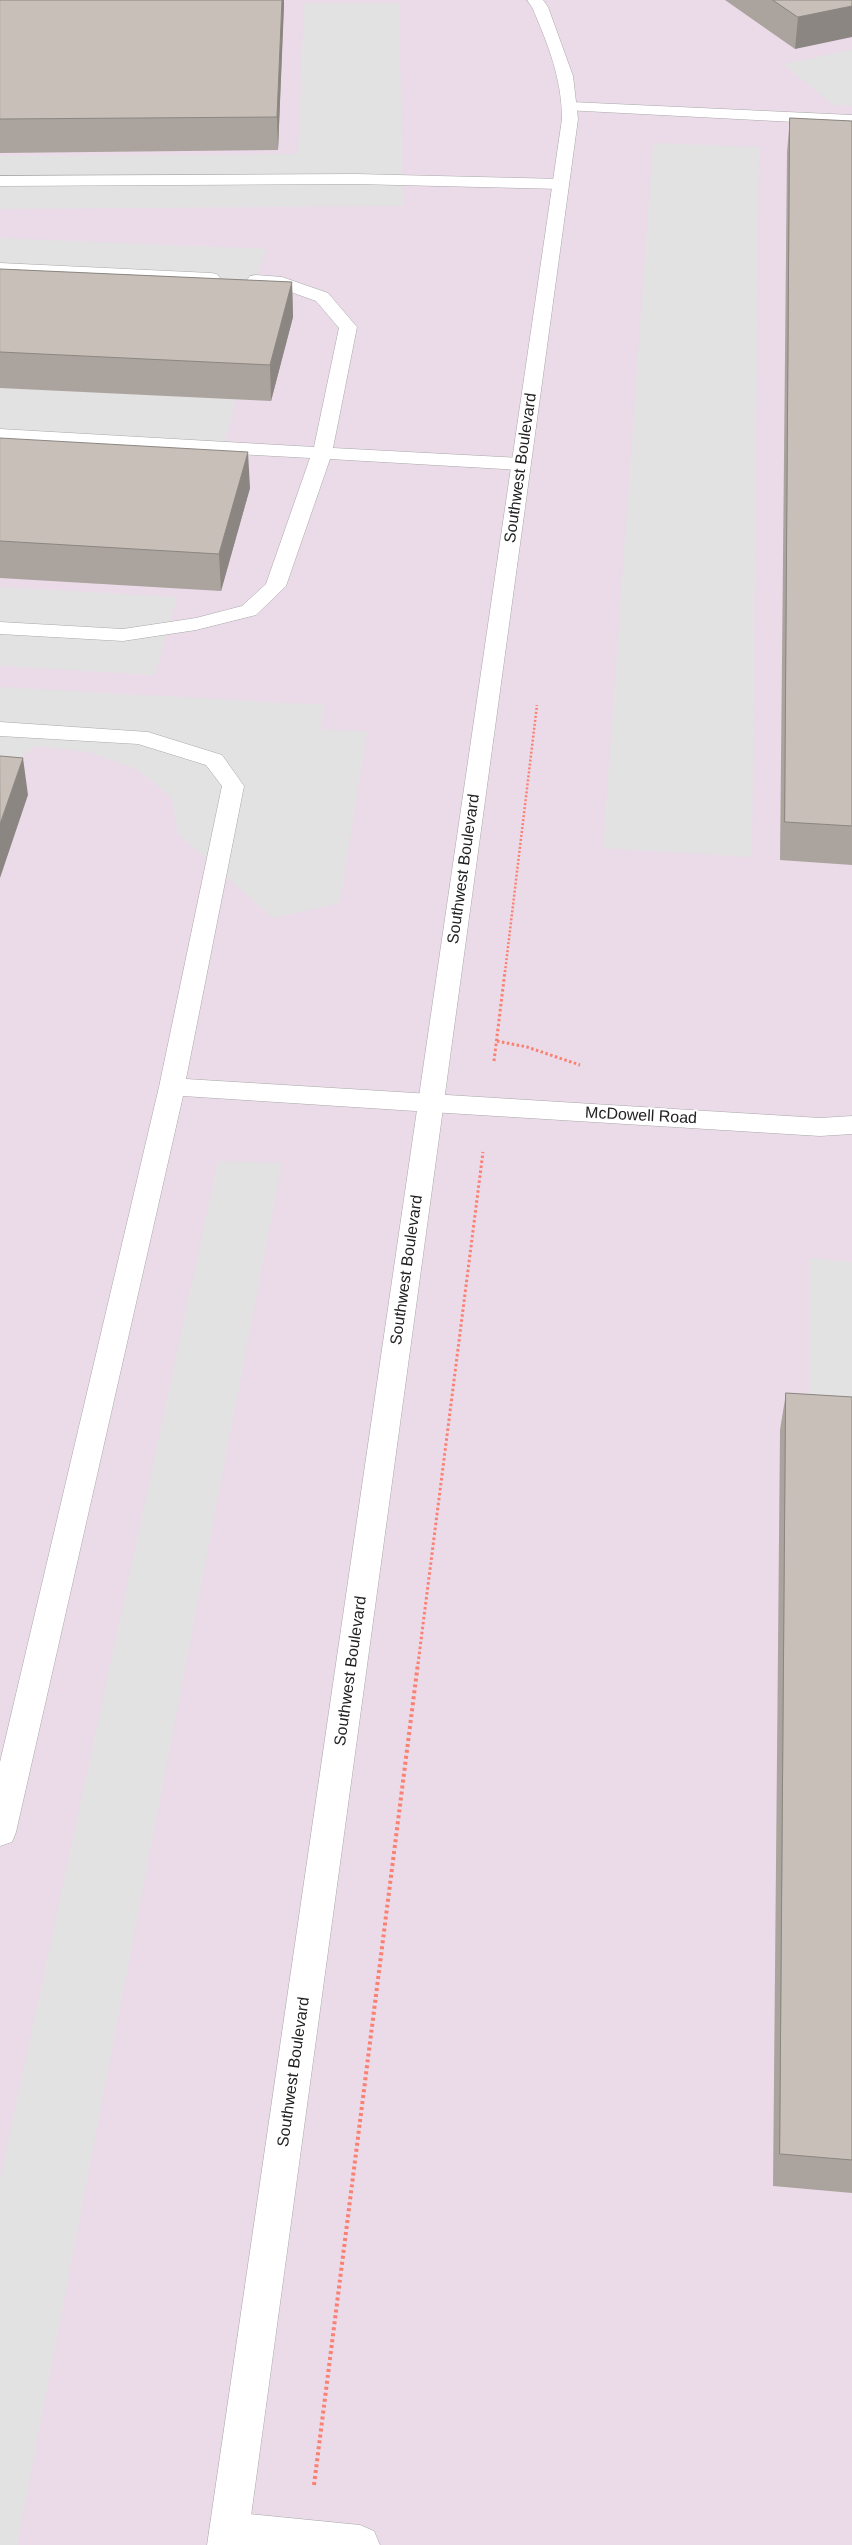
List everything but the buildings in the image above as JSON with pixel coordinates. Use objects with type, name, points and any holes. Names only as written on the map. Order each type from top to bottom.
[{"type":"street","name":"Southwest Boulevard","points":[[228,2538],[571,107],[560,57],[540,7],[535,0]]},
{"type":"street","points":[[571,107],[852,120]]},
{"type":"street","points":[[0,181],[356,179],[561,184]]},
{"type":"street","points":[[0,268],[276,281],[322,298],[348,327],[322,453],[276,586],[249,611],[196,624],[123,635],[0,628]]},
{"type":"street","points":[[0,435],[521,464]]},
{"type":"street","points":[[0,729],[140,737],[214,760],[233,786],[172,1087],[0,1832]]},
{"type":"street","name":"McDowell Road","points":[[172,1087],[820,1126],[852,1125]]},
{"type":"street","points":[[228,2538],[307,2540],[360,2545]]},
{"type":"path","points":[[307,2540],[489,1106],[538,702]]},
{"type":"shaded area","points":[[0,0],[852,0],[852,2545],[0,2545]]},
{"type":"shaded area","points":[[304,3],[399,3],[403,206],[0,209],[0,156],[298,154]]},
{"type":"shaded area","points":[[852,50],[852,106],[833,105],[783,64]]},
{"type":"shaded area","points":[[653,143],[759,147],[752,857],[603,848]]},
{"type":"shaded area","points":[[0,238],[266,249],[249,306],[0,295]]},
{"type":"shaded area","points":[[0,388],[236,399],[214,486],[0,474]]},
{"type":"shaded area","points":[[0,587],[177,597],[155,675],[0,666]]},
{"type":"shaded area","points":[[0,687],[325,705],[320,729],[367,732],[340,903],[273,918],[178,834],[172,798],[137,769],[89,752],[35,746],[4,772],[0,772]]},
{"type":"shaded area","points":[[218,1161],[282,1163],[17,2545],[0,2545],[0,2179]]},
{"type":"shaded area","points":[[809,1258],[852,1262],[852,1399],[809,1396]]}]
